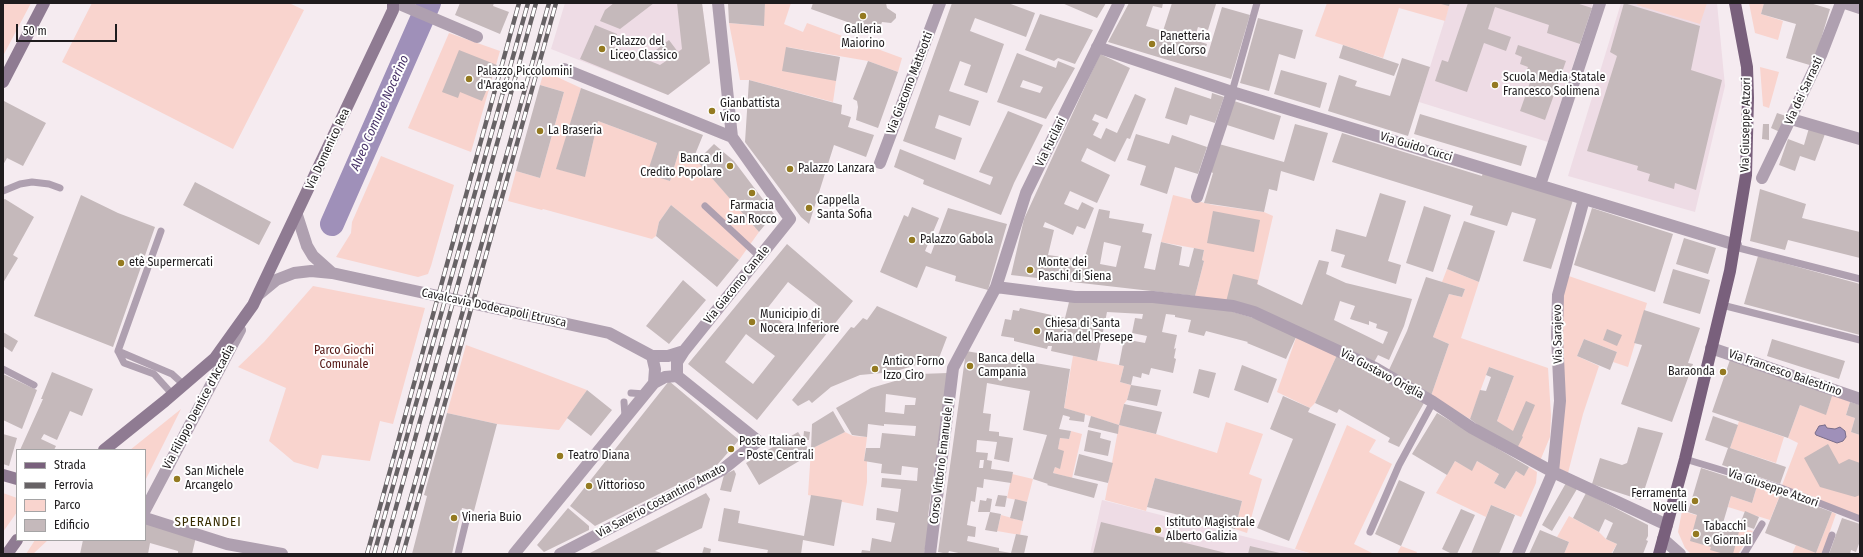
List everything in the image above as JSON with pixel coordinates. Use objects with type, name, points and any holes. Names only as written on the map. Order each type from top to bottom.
[{"type":"main road","points":[[3,82],[44,3]]},
{"type":"main road","name":"Via Domenico Rea","points":[[259,294],[271,253],[386,7],[385,3]]},
{"type":"main road","name":"Via Domenico Rea","points":[[105,449],[173,395],[215,358],[253,305],[393,10],[393,3]]},
{"type":"main road","name":"Via Giuseppe Atzori","points":[[1658,554],[1685,459],[1722,304],[1735,246],[1746,176],[1748,98],[1746,67],[1735,3]]},
{"type":"main road","points":[[3,475],[16,479]]},
{"type":"main road","points":[[7,554],[16,541]]},
{"type":"street","points":[[397,3],[477,37]]},
{"type":"street","points":[[564,69],[732,137],[718,3]]},
{"type":"street","name":"Via Giacomo Matteotti","points":[[880,163],[940,3]]},
{"type":"street","name":"Via Fucilari","points":[[953,368],[996,287],[1026,193],[1119,3]]},
{"type":"street","points":[[1540,184],[1600,3]]},
{"type":"street","name":"Via dei Sarrasti","points":[[1762,178],[1821,55],[1841,3]]},
{"type":"street","points":[[1845,3],[1860,8]]},
{"type":"street","name":"Via Guido Cucci","points":[[1098,47],[1232,92],[1540,184],[1735,246]]},
{"type":"street","points":[[1197,197],[1232,92]]},
{"type":"street","points":[[1791,118],[1860,140]]},
{"type":"street","name":"Via Giacomo Canale","points":[[677,376],[677,362],[684,351],[790,219],[732,137]]},
{"type":"street","name":"Via Sarajevo","points":[[1518,554],[1553,472],[1560,401],[1557,336],[1558,295],[1584,198]]},
{"type":"street","name":"Cavalcavia Dodecapoli Etrusca","points":[[297,215],[307,246],[313,256],[332,273]]},
{"type":"street","name":"Cavalcavia Dodecapoli Etrusca","points":[[259,294],[276,280],[294,274],[311,271],[332,273],[609,333],[652,356]]},
{"type":"street","name":"Via Gustavo Origlia","points":[[996,287],[1075,297],[1153,297],[1233,306],[1254,312],[1375,368],[1433,402],[1472,428],[1553,472],[1667,525]]},
{"type":"street","name":"Via Filippo Dentice d'Accadia","points":[[146,508],[253,305]]},
{"type":"street","name":"Via Francesco Balestrino","points":[[1711,348],[1860,399]]},
{"type":"street","points":[[654,383],[656,369],[652,356],[668,356],[684,351]]},
{"type":"street","name":"Corso Vittorio Emanuele II","points":[[930,554],[953,368]]},
{"type":"street","points":[[520,552],[625,416],[644,394],[654,383],[665,377],[677,376]]},
{"type":"street","name":"Via Saverio Costantino Amato","points":[[560,554],[722,470],[758,441],[677,376]]},
{"type":"street","points":[[146,518],[227,544],[282,554]]},
{"type":"street","points":[[1663,539],[1680,554]]},
{"type":"lane","points":[[1232,92],[1257,3]]},
{"type":"lane","points":[[3,191],[20,184],[32,182],[49,184],[60,188]]},
{"type":"lane","points":[[705,206],[760,257]]},
{"type":"lane","points":[[161,231],[118,351],[124,363],[154,374],[173,395]]},
{"type":"lane","points":[[1735,246],[1860,279]]},
{"type":"lane","points":[[1722,304],[1860,340]]},
{"type":"lane","points":[[118,351],[172,374],[184,385]]},
{"type":"lane","points":[[3,369],[34,385]]},
{"type":"lane","points":[[632,393],[644,394]]},
{"type":"lane","points":[[624,402],[625,416]]},
{"type":"lane","points":[[1370,532],[1399,465],[1433,402]]},
{"type":"lane","name":"Via Giuseppe Atzori","points":[[1685,459],[1781,488],[1860,519]]},
{"type":"lane","points":[[458,554],[467,518]]},
{"type":"lane","points":[[1744,554],[1762,524]]},
{"type":"lane","points":[[1825,554],[1832,535]]},
{"type":"shaded area","points":[[565,3],[702,3],[710,63],[668,95],[551,49]]},
{"type":"shaded area","name":"Scuola Media Statale Francesco Solimena","points":[[1450,3],[1593,3],[1548,142],[1419,102]]},
{"type":"shaded area","points":[[1621,3],[1717,3],[1725,86],[1695,212],[1568,176]]},
{"type":"shaded area","points":[[1825,425],[1827,428],[1835,429],[1840,427],[1845,431],[1846,437],[1843,441],[1837,443],[1816,435],[1815,433],[1819,426]]},
{"type":"shaded area","name":"Istituto Magistrale Alberto Galizia","points":[[1102,500],[1313,554],[1090,554]]},
{"type":"green space","points":[[3,3],[31,3],[3,56]]},
{"type":"green space","points":[[92,3],[289,3],[304,10],[233,149],[62,62]]},
{"type":"green space","points":[[765,3],[791,3],[784,24],[803,32],[807,23],[902,58],[898,72],[868,61],[787,47],[836,81],[833,102],[749,80],[740,80],[729,23],[763,26]]},
{"type":"green space","points":[[1327,3],[1450,3],[1445,21],[1399,8],[1383,58],[1315,36]]},
{"type":"green space","points":[[1638,3],[1707,3],[1700,24],[1637,5]]},
{"type":"green space","points":[[1749,3],[1764,3],[1761,14],[1783,21],[1778,40],[1755,33]]},
{"type":"green space","points":[[449,33],[500,51],[471,152],[408,128]]},
{"type":"green space","points":[[1760,67],[1779,72],[1769,108],[1763,106]]},
{"type":"green space","points":[[544,71],[581,88],[557,169],[585,176],[598,121],[657,143],[648,174],[670,181],[679,151],[694,157],[759,232],[739,260],[671,205],[659,222],[656,236],[652,239],[508,201],[516,171],[540,178],[564,92],[540,85]]},
{"type":"green space","points":[[381,156],[454,185],[428,274],[418,277],[336,257],[351,233],[352,222]]},
{"type":"green space","points":[[1173,195],[1213,205],[1264,212],[1273,216],[1252,308],[1195,296],[1204,261],[1202,260],[1204,250],[1161,242]]},
{"type":"green space","points":[[1447,269],[1479,282],[1461,338],[1548,368],[1551,415],[1550,437],[1540,461],[1498,440],[1506,427],[1497,421],[1514,376],[1489,367],[1470,419],[1431,396],[1449,344],[1433,337],[1449,294],[1462,297],[1465,289],[1442,282]]},
{"type":"green space","points":[[1563,274],[1647,303],[1628,367],[1613,362],[1617,352],[1584,339],[1577,356],[1599,366],[1583,414],[1568,473],[1553,465]]},
{"type":"green space","name":"Parco Giochi Comunale","points":[[313,286],[425,308],[393,424],[380,421],[370,461],[322,455],[318,469],[294,462],[269,441],[286,388],[238,367],[264,342]]},
{"type":"green space","points":[[1297,335],[1337,355],[1315,403],[1310,408],[1277,392]]},
{"type":"green space","points":[[466,345],[587,390],[559,430],[497,424],[447,413]]},
{"type":"green space","points":[[1073,356],[1124,366],[1120,382],[1131,385],[1127,400],[1124,404],[1119,425],[1064,408]]},
{"type":"green space","points":[[1833,393],[1850,402],[1846,415],[1855,418],[1851,432],[1860,435],[1860,518],[1781,488],[1798,443],[1788,438],[1800,405],[1826,414]]},
{"type":"green space","points":[[181,409],[146,479],[146,449],[131,449]]},
{"type":"green space","points":[[1739,421],[1784,437],[1776,463],[1730,448]]},
{"type":"green space","points":[[1226,422],[1263,434],[1249,474],[1262,479],[1247,533],[1235,529],[1242,501],[1155,478],[1146,511],[1105,500],[1119,425],[1156,434],[1217,453]]},
{"type":"green space","points":[[1347,425],[1376,440],[1369,452],[1392,464],[1354,544],[1374,554],[1313,554],[1295,549]]},
{"type":"green space","points":[[1071,431],[1082,434],[1072,478],[1053,473],[1055,467],[1059,468],[1058,449],[1060,438],[1069,439]]},
{"type":"green space","points":[[845,432],[853,436],[867,437],[864,461],[867,461],[867,482],[863,506],[808,495],[811,449]]},
{"type":"green space","points":[[1455,461],[1472,470],[1477,461],[1499,474],[1494,483],[1505,489],[1516,471],[1524,475],[1529,467],[1537,472],[1536,483],[1521,517],[1491,505],[1486,517],[1436,493]]},
{"type":"green space","points":[[1012,474],[1033,479],[1027,502],[1007,498]]},
{"type":"green space","points":[[1757,486],[1780,495],[1770,520],[1728,507],[1731,496],[1752,503]]},
{"type":"green space","points":[[3,493],[16,498],[16,513],[3,532]]},
{"type":"green space","points":[[1682,511],[1753,531],[1738,554],[1691,554],[1685,548],[1678,532]]},
{"type":"green space","points":[[1832,512],[1836,514],[1822,554],[1792,554],[1796,545],[1816,553]]},
{"type":"green space","points":[[1001,515],[1023,521],[1020,535],[997,531]]},
{"type":"green space","points":[[1569,516],[1599,532],[1606,539],[1617,544],[1611,554],[1564,554],[1569,542],[1557,537]]},
{"type":"green space","points":[[34,541],[47,541],[33,554],[26,554]]},
{"type":"green space","points":[[1401,546],[1417,552],[1416,554],[1397,554]]},
{"type":"building","points":[[460,3],[494,3],[493,6],[509,12],[500,34],[455,15]]},
{"type":"building","points":[[614,3],[654,3],[620,29],[600,21],[605,10]]},
{"type":"building","name":"Palazzo del Liceo Classico","points":[[677,3],[702,3],[710,63],[668,95],[580,59],[595,25],[617,34],[612,46],[660,65],[666,61],[656,50],[669,40],[678,52],[682,49]]},
{"type":"building","points":[[728,3],[765,3],[764,26],[729,23]]},
{"type":"building","name":"Galleria Maiorino","points":[[813,3],[886,3],[887,8],[896,14],[896,18],[891,23],[882,22],[878,33],[811,9]]},
{"type":"building","points":[[952,3],[1008,3],[1035,13],[1026,37],[975,18],[970,31],[1004,44],[987,93],[964,85],[971,65],[960,61],[949,91],[979,101],[970,126],[939,115],[935,128],[962,138],[955,160],[903,141]]},
{"type":"building","points":[[1062,3],[1106,3],[1097,18]]},
{"type":"building","points":[[1129,3],[1163,3],[1162,8],[1153,6],[1146,26],[1163,31],[1172,3],[1216,4],[1208,30],[1198,27],[1194,40],[1207,44],[1203,56],[1207,57],[1222,7],[1250,15],[1231,79],[1108,42]]},
{"type":"building","points":[[1437,3],[1450,3],[1449,6]]},
{"type":"building","points":[[1468,3],[1576,3],[1592,8],[1580,44],[1547,33],[1549,25],[1495,7],[1488,29],[1511,37],[1506,51],[1484,43],[1467,92],[1435,81],[1442,60],[1448,62]]},
{"type":"building","points":[[1624,3],[1700,26],[1691,70],[1722,80],[1696,190],[1675,183],[1674,189],[1648,181],[1650,174],[1637,170],[1638,166],[1587,151],[1617,56],[1610,52]]},
{"type":"building","points":[[1764,3],[1810,3],[1830,9],[1813,66],[1786,58],[1796,24],[1761,14]]},
{"type":"building","points":[[1040,14],[1093,30],[1075,64],[1058,58],[1054,61],[1025,50]]},
{"type":"building","points":[[1258,18],[1303,30],[1295,59],[1279,54],[1269,91],[1240,83]]},
{"type":"building","points":[[1343,45],[1399,64],[1394,76],[1339,58]]},
{"type":"building","points":[[1518,45],[1566,61],[1545,120],[1520,111],[1533,74],[1526,72],[1528,67],[1520,64],[1522,57],[1515,54]]},
{"type":"building","points":[[786,47],[840,57],[836,81],[782,71]]},
{"type":"building","name":"Palazzo Piccolomini d'Aragona","points":[[459,50],[497,65],[482,101],[460,92],[458,98],[442,92]]},
{"type":"building","points":[[1017,53],[1056,68],[1058,61],[1075,68],[1046,119],[997,102]],"holes":[[[1023,80],[1043,87],[1040,93],[1020,87]]]},
{"type":"building","points":[[1100,54],[1130,68],[1107,119],[1095,114],[1092,120],[1099,123],[1093,135],[1101,139],[1106,128],[1117,133],[1135,94],[1146,99],[1130,139],[1127,138],[1115,162],[1087,148],[1081,161],[1110,175],[1097,203],[1070,191],[1064,204],[1078,210],[1082,202],[1094,208],[1085,229],[1077,226],[1073,235],[1045,222],[1043,227],[1054,230],[1048,255],[1084,260],[1099,209],[1110,211],[1109,218],[1144,224],[1142,232],[1152,234],[1144,268],[1155,270],[1161,242],[1182,247],[1179,265],[1189,267],[1194,248],[1204,250],[1202,260],[1204,261],[1195,296],[1011,275],[1024,219]],"holes":[[[1104,242],[1121,246],[1116,267],[1100,264]]]},
{"type":"building","points":[[1402,58],[1430,67],[1408,136],[1328,111],[1339,75],[1357,81],[1355,86],[1390,96]]},
{"type":"building","points":[[868,61],[898,72],[878,128],[856,120],[858,107],[857,101],[853,99]]},
{"type":"building","points":[[1281,70],[1327,83],[1320,108],[1274,94]]},
{"type":"building","name":"Palazzo Lanzara","points":[[749,80],[842,105],[841,114],[851,117],[848,127],[874,135],[866,157],[834,145],[809,224],[801,217],[745,142]]},
{"type":"building","name":"La Braseria","points":[[540,85],[564,92],[540,178],[516,171]]},
{"type":"building","points":[[1175,87],[1211,99],[1212,93],[1224,97],[1215,123],[1190,115],[1187,125],[1165,118]]},
{"type":"building","points":[[581,88],[703,135],[694,157],[679,151],[670,181],[647,174],[657,143],[598,121],[585,177],[556,169]]},
{"type":"building","points":[[4,101],[46,123],[23,166],[7,158],[3,165]]},
{"type":"building","points":[[1234,101],[1281,116],[1274,140],[1227,125]]},
{"type":"building","points":[[1008,111],[1043,125],[1014,183],[1001,215],[923,184],[924,180],[894,167],[900,149],[990,185],[993,177],[979,172]]},
{"type":"building","points":[[1777,113],[1786,116],[1780,132],[1771,128]]},
{"type":"building","points":[[1420,114],[1527,146],[1521,166],[1414,134]]},
{"type":"building","points":[[1295,124],[1328,133],[1314,181],[1281,171],[1277,191],[1269,189],[1264,212],[1204,203],[1213,173],[1211,172],[1219,144],[1284,162]]},
{"type":"building","points":[[1763,124],[1769,124],[1769,140],[1762,139]]},
{"type":"building","points":[[1809,128],[1825,134],[1815,161],[1800,156],[1795,171],[1779,165],[1788,139],[1804,145]]},
{"type":"building","points":[[1342,133],[1482,176],[1483,172],[1573,200],[1551,269],[1523,261],[1536,219],[1512,212],[1507,226],[1470,215],[1473,206],[1332,162]]},
{"type":"building","points":[[1136,134],[1169,144],[1172,135],[1207,147],[1198,174],[1175,167],[1167,194],[1140,185],[1146,166],[1127,160]]},
{"type":"building","points":[[714,144],[734,161],[774,214],[759,232],[697,161]]},
{"type":"building","points":[[195,182],[271,222],[259,245],[183,205]]},
{"type":"building","points":[[1760,189],[1806,204],[1802,218],[1860,232],[1860,258],[1788,240],[1785,250],[1750,241]]},
{"type":"building","points":[[1380,193],[1406,201],[1388,261],[1401,265],[1396,284],[1341,267],[1345,255],[1331,251],[1336,229],[1366,237]]},
{"type":"building","points":[[81,195],[118,213],[155,227],[113,347],[34,316]]},
{"type":"building","points":[[5,199],[34,217],[13,255],[18,258],[3,283],[3,200]]},
{"type":"building","points":[[671,205],[739,260],[717,287],[656,236],[659,222]]},
{"type":"building","points":[[1424,206],[1451,215],[1433,272],[1406,263]]},
{"type":"building","points":[[912,207],[939,218],[925,251],[931,254],[948,208],[1007,224],[988,290],[955,281],[956,276],[926,266],[917,288],[880,272],[904,215],[908,217]]},
{"type":"building","points":[[1592,208],[1673,234],[1655,292],[1574,265]]},
{"type":"building","points":[[1213,211],[1260,220],[1254,252],[1207,243]]},
{"type":"building","points":[[1464,221],[1495,231],[1479,282],[1447,269]]},
{"type":"building","points":[[1684,238],[1716,248],[1708,274],[1676,264]]},
{"type":"building","name":"Municipio di Nocera Inferiore","points":[[787,244],[853,301],[757,420],[688,364]],"holes":[[[788,282],[819,306],[797,334],[766,310]],[[746,334],[775,356],[753,384],[725,362]]]},
{"type":"building","points":[[1758,256],[1860,284],[1860,335],[1744,304]]},
{"type":"building","points":[[1319,260],[1329,262],[1326,274],[1346,283],[1412,299],[1404,326],[1389,360],[1378,355],[1373,364],[1226,302],[1233,274],[1258,280],[1257,284],[1302,305]],"holes":[[[1340,301],[1355,306],[1350,319],[1369,325],[1369,321],[1377,324],[1376,328],[1388,332],[1383,344],[1334,320]]]},
{"type":"building","points":[[1673,269],[1710,280],[1700,314],[1663,303]]},
{"type":"building","points":[[1426,277],[1465,289],[1462,297],[1449,294],[1433,337],[1449,344],[1431,396],[1388,372],[1407,331]]},
{"type":"building","points":[[683,280],[706,300],[669,344],[646,326]]},
{"type":"building","points":[[1146,299],[1220,308],[1257,319],[1297,335],[1286,359],[1247,343],[1248,342],[1206,331],[1204,336],[1188,332],[1191,320],[1166,314],[1162,332],[1177,335],[1174,349],[1176,348],[1174,358],[1176,359],[1173,373],[1151,368],[1149,375],[1142,373],[1141,378],[1133,376],[1131,385],[1120,382],[1124,366],[1119,365],[1124,339],[1145,343],[1147,336],[1132,333],[1135,318],[1142,319],[1143,314],[1107,312],[1097,361],[1051,351],[1052,346],[1048,346],[1047,349],[1014,341],[1014,338],[1001,336],[1005,319],[1011,320],[1013,310],[1019,311],[1020,308],[1065,318],[1069,302]]},
{"type":"building","points":[[877,306],[947,337],[939,358],[893,372],[860,375],[831,387],[812,403],[809,400],[798,406],[792,400],[851,327],[854,328],[863,318],[867,320]]},
{"type":"building","points":[[1644,310],[1700,328],[1688,363],[1693,364],[1672,422],[1621,404],[1642,345],[1634,343]]},
{"type":"building","points":[[1607,329],[1622,335],[1617,346],[1603,340]]},
{"type":"building","points":[[3,332],[18,341],[12,352],[3,346]]},
{"type":"building","points":[[1584,339],[1617,352],[1610,370],[1577,356]]},
{"type":"building","points":[[1772,339],[1845,361],[1839,379],[1767,356]]},
{"type":"building","points":[[966,351],[1070,369],[1064,408],[1085,414],[1084,422],[1069,420],[1070,417],[1063,415],[1059,429],[1071,431],[1069,439],[1060,438],[1058,449],[1064,451],[1060,469],[1055,467],[1053,473],[1098,484],[1094,498],[1047,485],[1048,484],[1033,479],[1047,435],[1023,430],[1030,391],[987,383],[983,413],[991,414],[989,431],[999,432],[999,436],[1013,438],[1009,462],[994,459],[997,442],[977,440],[976,452],[988,453],[987,460],[992,461],[991,469],[1013,472],[1011,483],[984,479],[983,488],[977,487],[975,502],[971,501],[967,525],[976,527],[975,537],[968,536],[967,541],[999,548],[999,551],[1011,553],[1016,534],[1028,536],[1024,554],[963,554],[949,551],[948,554],[938,552]],"holes":[[[980,460],[984,460],[983,468],[979,468]]]},
{"type":"building","points":[[1337,355],[1377,374],[1424,403],[1399,447],[1388,442],[1390,438],[1339,409],[1337,413],[1315,403]]},
{"type":"building","points":[[1731,357],[1833,393],[1826,415],[1800,405],[1788,438],[1712,412]]},
{"type":"building","points":[[1242,365],[1277,379],[1268,403],[1234,390]]},
{"type":"building","points":[[1489,367],[1514,376],[1497,421],[1513,431],[1526,401],[1535,405],[1522,436],[1523,437],[1516,450],[1498,440],[1470,419],[1480,390],[1486,391],[1491,377],[1486,375]]},
{"type":"building","points":[[1199,369],[1216,373],[1209,398],[1193,393]]},
{"type":"building","points":[[52,372],[93,389],[82,416],[70,411],[57,440],[44,434],[41,439],[56,446],[54,449],[20,449],[43,399],[41,399]]},
{"type":"building","points":[[948,373],[928,516],[931,516],[924,554],[861,554],[862,550],[870,551],[872,538],[891,542],[895,523],[876,520],[877,508],[898,512],[901,489],[881,487],[882,478],[917,481],[918,468],[902,466],[901,475],[881,473],[882,464],[864,461],[866,448],[880,448],[882,433],[915,436],[916,426],[884,424],[884,426],[868,424],[867,437],[852,435],[836,408],[871,388],[919,374]],"holes":[[[886,394],[916,398],[915,405],[905,405],[904,414],[885,412]]]},
{"type":"building","points":[[3,374],[37,390],[22,429],[3,420]]},
{"type":"building","points":[[669,381],[739,440],[717,465],[595,526],[570,506]]},
{"type":"building","points":[[1131,385],[1161,390],[1157,406],[1127,400]]},
{"type":"building","points":[[587,390],[612,410],[591,436],[567,418]]},
{"type":"building","points":[[1283,396],[1310,408],[1308,412],[1336,424],[1289,541],[1257,528],[1293,439],[1270,429]]},
{"type":"building","points":[[1850,402],[1860,405],[1860,435],[1851,432],[1855,418],[1846,415]]},
{"type":"building","points":[[1124,404],[1162,412],[1156,434],[1119,425]]},
{"type":"building","points":[[833,411],[845,432],[811,449],[812,424]]},
{"type":"building","points":[[447,413],[497,424],[474,511],[462,508],[452,554],[412,554],[427,496],[424,495]]},
{"type":"building","points":[[1437,413],[1529,467],[1524,476],[1516,471],[1505,489],[1494,483],[1499,474],[1477,461],[1472,471],[1455,461],[1447,475],[1412,454]]},
{"type":"building","points":[[1091,416],[1119,425],[1118,434],[1088,427]]},
{"type":"building","points":[[1713,416],[1738,425],[1730,448],[1786,467],[1780,484],[1722,465],[1728,448],[1705,440]]},
{"type":"building","points":[[1638,427],[1663,433],[1641,500],[1592,484],[1600,458],[1622,465],[1627,463]]},
{"type":"building","points":[[1088,430],[1101,433],[1100,438],[1111,441],[1108,456],[1084,451]]},
{"type":"building","points":[[804,431],[810,432],[809,440],[803,440]]},
{"type":"building","points":[[798,432],[811,454],[759,485],[746,463]]},
{"type":"building","points":[[3,434],[17,438],[9,466],[3,464]]},
{"type":"building","points":[[1828,444],[1839,464],[1849,459],[1860,463],[1860,495],[1855,497],[1820,487],[1804,458]]},
{"type":"building","points":[[1079,454],[1113,463],[1108,483],[1074,475]]},
{"type":"building","points":[[1701,468],[1757,486],[1752,503],[1731,496],[1723,523],[1740,528],[1733,554],[1724,554],[1710,550],[1711,547],[1690,541],[1697,515],[1688,512]]},
{"type":"building","points":[[734,470],[736,474],[731,492],[720,490],[724,475]]},
{"type":"building","points":[[1155,478],[1242,501],[1235,529],[1147,507]]},
{"type":"building","points":[[1399,480],[1425,492],[1401,546],[1375,534]]},
{"type":"building","points":[[1566,483],[1577,489],[1552,531],[1542,525]]},
{"type":"building","points":[[706,493],[710,499],[702,528],[655,551],[665,554],[588,554]]},
{"type":"building","points":[[1586,493],[1648,525],[1648,536],[1646,540],[1648,541],[1643,554],[1612,554],[1617,544],[1606,539],[1613,523],[1605,519],[1599,532],[1573,518]]},
{"type":"building","points":[[1781,493],[1832,512],[1816,553],[1765,533]]},
{"type":"building","points":[[811,495],[842,500],[834,546],[803,540],[801,554],[767,554],[768,550],[718,541],[724,508],[740,511],[738,523],[804,536]]},
{"type":"building","points":[[998,495],[1007,496],[1005,507],[995,506]]},
{"type":"building","points":[[987,498],[992,499],[990,512],[978,512],[980,500],[986,501]]},
{"type":"building","points":[[1015,499],[1027,502],[1023,521],[1010,518]]},
{"type":"building","points":[[1491,505],[1515,515],[1499,554],[1471,554]]},
{"type":"building","points":[[568,508],[589,526],[589,530],[544,552],[537,545]]},
{"type":"building","points":[[1461,509],[1475,515],[1457,554],[1452,554],[1442,549]]},
{"type":"building","points":[[1745,511],[1759,517],[1754,529],[1740,524]]},
{"type":"building","points":[[990,512],[1001,514],[997,532],[985,530]]},
{"type":"building","points":[[1842,518],[1860,524],[1860,541],[1856,552],[1851,550],[1850,554],[1829,554]]},
{"type":"building","points":[[1101,522],[1226,553],[1226,554],[1093,554]]},
{"type":"building","points":[[146,523],[196,537],[192,554],[178,554],[178,551],[150,543],[148,554],[80,554],[83,541],[146,541]]},
{"type":"building","points":[[1540,530],[1569,542],[1564,554],[1529,554]]},
{"type":"building","points":[[1250,546],[1280,553],[1280,554],[1248,554]]},
{"type":"building","points":[[704,547],[711,549],[710,554],[702,554]]},
{"type":"waterway","name":"Alveo Comune Nocerino","points":[[332,224],[429,3]]},
{"type":"railway","points":[[367,554],[519,3]]},
{"type":"railway","points":[[374,554],[528,3]]},
{"type":"railway","points":[[383,554],[536,3]]},
{"type":"railway","points":[[395,554],[549,3]]},
{"type":"railway","points":[[403,554],[556,3]]},
{"type":"place","name":"Galleria Maiorino","points":[[863,16]]},
{"type":"place","name":"Panetteria del Corso","points":[[1152,44]]},
{"type":"place","name":"Palazzo del Liceo Classico","points":[[602,49]]},
{"type":"place","name":"Palazzo Piccolomini d'Aragona","points":[[469,79]]},
{"type":"place","name":"Scuola Media Statale Francesco Solimena","points":[[1495,85]]},
{"type":"place","name":"Gianbattista Vico","points":[[712,111]]},
{"type":"place","name":"La Braseria","points":[[540,131]]},
{"type":"place","name":"Banca di Credito Popolare","points":[[730,166]]},
{"type":"place","name":"Palazzo Lanzara","points":[[790,169]]},
{"type":"place","name":"Farmacia San Rocco","points":[[752,193]]},
{"type":"place","name":"Cappella Santa Sofia","points":[[809,208]]},
{"type":"place","name":"Palazzo Gabola","points":[[912,240]]},
{"type":"place","name":"etè Supermercati","points":[[121,263]]},
{"type":"place","name":"Monte dei Paschi di Siena","points":[[1030,270]]},
{"type":"place","name":"Municipio di Nocera Inferiore","points":[[752,322]]},
{"type":"place","name":"Chiesa di Santa Maria del Presepe","points":[[1037,331]]},
{"type":"place","name":"Banca della Campania","points":[[970,366]]},
{"type":"place","name":"Antico Forno Izzo Ciro","points":[[875,369]]},
{"type":"place","name":"Baraonda","points":[[1723,372]]},
{"type":"place","name":"Poste Italiane - Poste Centrali","points":[[731,449]]},
{"type":"place","name":"Teatro Diana","points":[[560,456]]},
{"type":"place","name":"San Michele Arcangelo","points":[[177,479]]},
{"type":"place","name":"Vittorioso","points":[[589,486]]},
{"type":"place","name":"Ferramenta Novelli","points":[[1695,501]]},
{"type":"place","name":"Vineria Buio","points":[[454,518]]},
{"type":"place","name":"Istituto Magistrale Alberto Galizia","points":[[1158,530]]},
{"type":"place","name":"Tabacchi e Giornali","points":[[1696,534]]},
{"type":"district","name":"SPERANDEI","points":[[208,522]]}]
